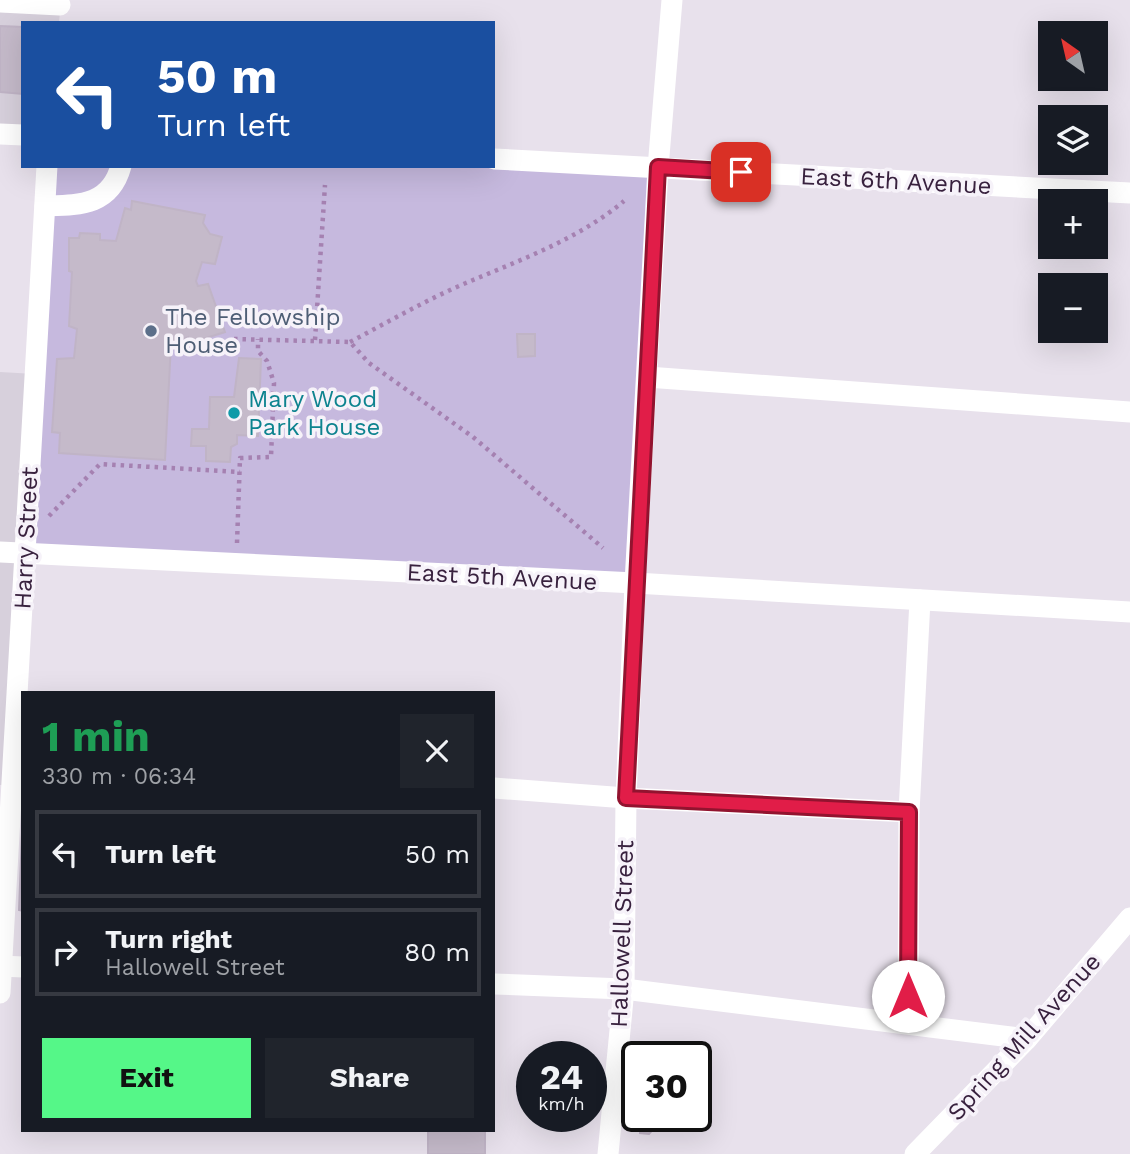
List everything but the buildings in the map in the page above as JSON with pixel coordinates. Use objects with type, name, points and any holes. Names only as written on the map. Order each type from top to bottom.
[{"type":"street","name":"Hallowell Street","points":[[608,1154],[624,989],[626,798],[635,583],[658,167],[672,0]]},
{"type":"street","points":[[0,1],[60,9]]},
{"type":"street","points":[[0,134],[21,135]]},
{"type":"street","name":"East 6th Avenue","points":[[495,159],[1130,193]]},
{"type":"street","name":"Harry Street","points":[[0,993],[8,966],[26,552],[47,168]]},
{"type":"street","points":[[45,205],[70,206],[96,201],[117,182],[120,168]]},
{"type":"street","points":[[647,377],[1130,412]]},
{"type":"street","name":"East 5th Avenue","points":[[0,552],[635,583],[1130,612]]},
{"type":"street","points":[[908,1022],[909,812],[920,600]]},
{"type":"street","points":[[495,788],[626,798],[909,812]]},
{"type":"street","name":"Spring Mill Avenue","points":[[915,1154],[1027,1039],[1130,918]]},
{"type":"street","points":[[495,984],[624,989],[908,1022],[1027,1039]]},
{"type":"path","points":[[315,341],[325,185]]},
{"type":"path","points":[[234,339],[350,342],[464,284],[495,272],[601,220],[624,201]]},
{"type":"path","points":[[236,563],[240,458],[271,457],[274,383],[267,361],[258,351],[258,339]]},
{"type":"path","points":[[350,342],[369,363],[473,437],[603,548]]},
{"type":"path","points":[[45,519],[64,503],[100,464],[240,472]]},
{"type":"shaded area","points":[[0,0],[61,0],[59,21],[21,21],[21,135],[0,134]]},
{"type":"shaded area","points":[[47,168],[658,168],[635,583],[26,552]]},
{"type":"shaded area","points":[[0,372],[35,374],[11,785],[0,785]]},
{"type":"place","name":"The Fellowship House","points":[[151,331]]},
{"type":"place","name":"Mary Wood Park House","points":[[234,413]]},
{"type":"route","points":[[741,172],[658,167],[626,798],[909,812],[908,996]]}]
